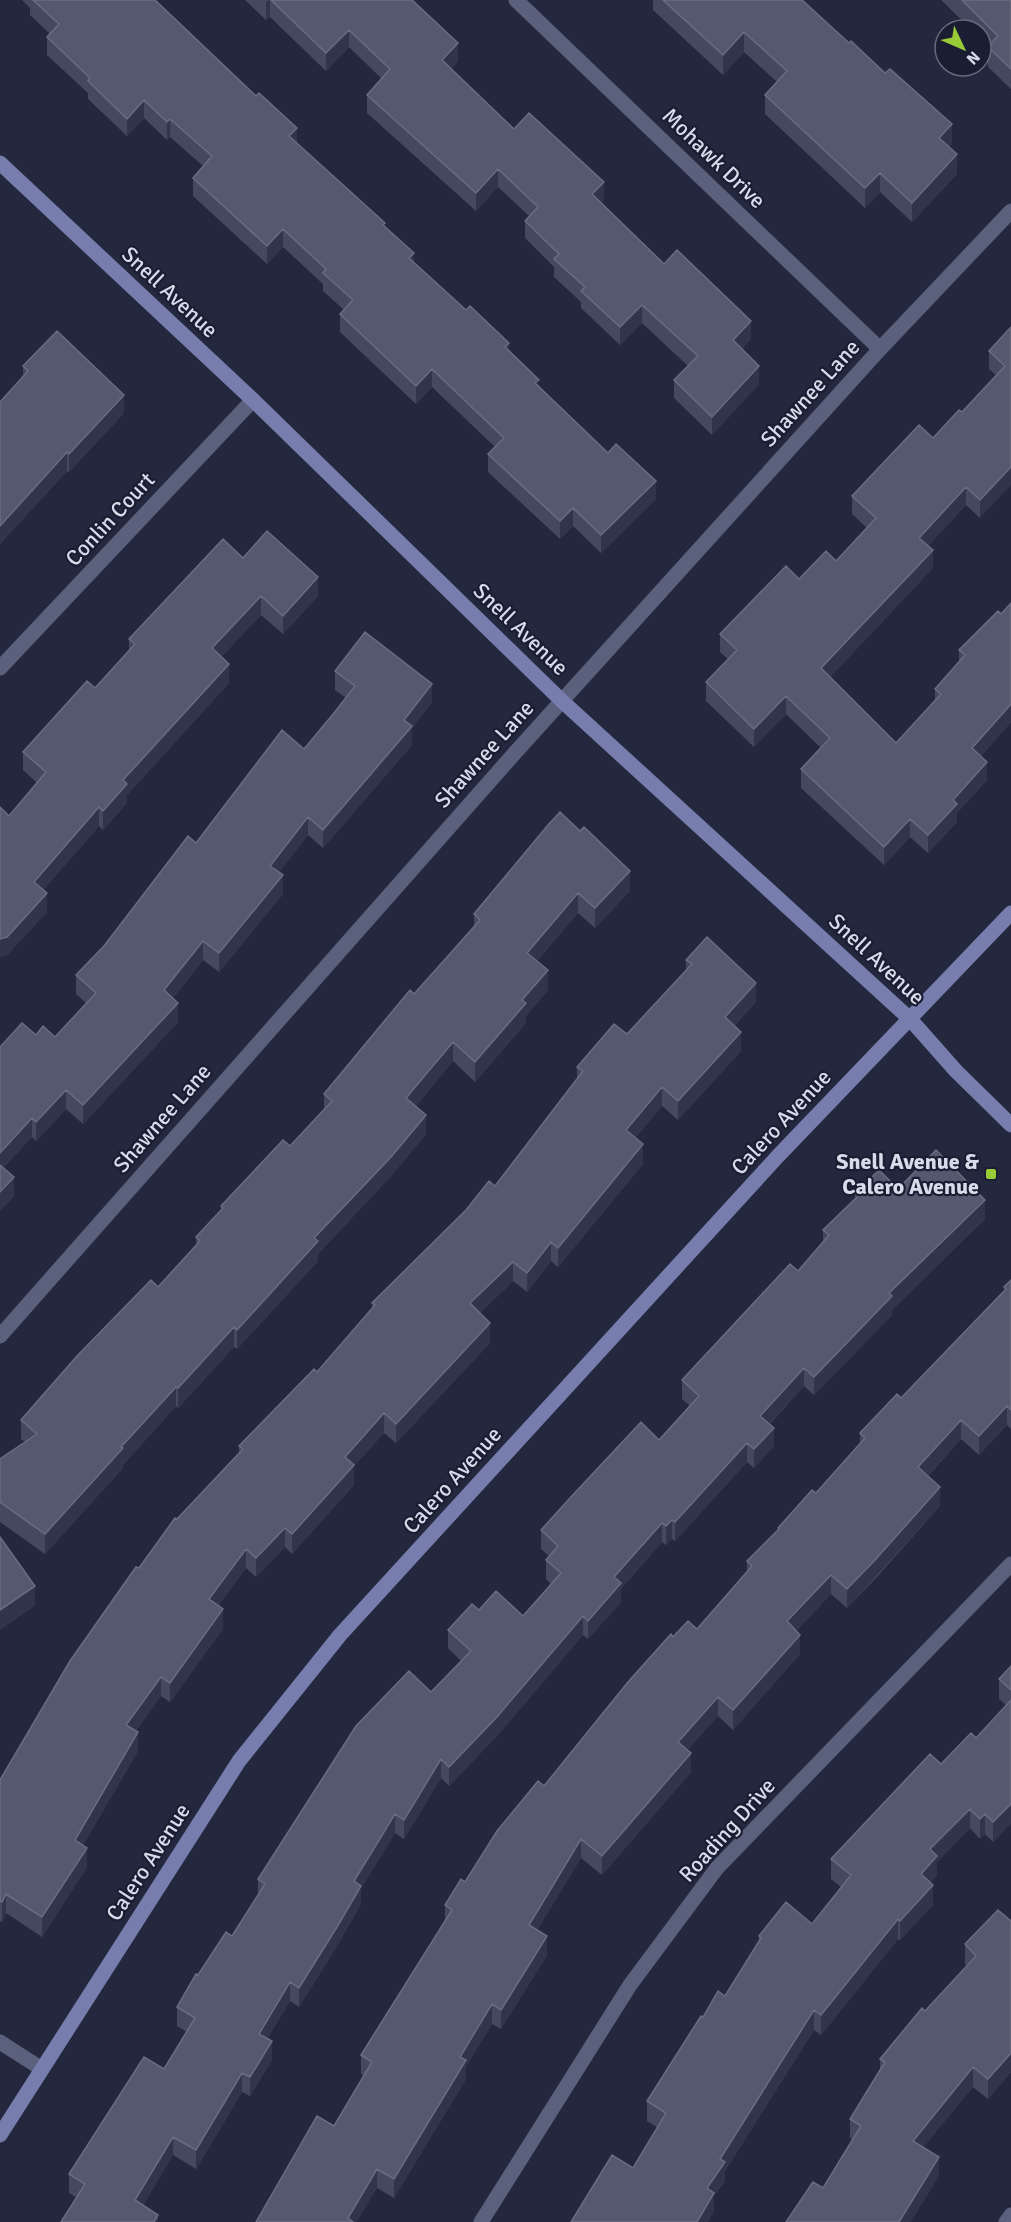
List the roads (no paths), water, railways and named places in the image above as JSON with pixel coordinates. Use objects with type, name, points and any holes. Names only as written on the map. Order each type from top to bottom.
[{"type":"street","name":"Mohawk Drive","points":[[516,0],[880,349]]},
{"type":"street","name":"Snell Avenue","points":[[0,163],[252,400],[562,701],[910,1019],[956,1071],[1011,1125]]},
{"type":"street","name":"Shawnee Lane","points":[[0,1336],[562,701],[880,349],[1011,211]]},
{"type":"street","name":"Conlin Court","points":[[0,668],[252,400]]},
{"type":"street","name":"Calero Avenue","points":[[0,2135],[239,1761],[340,1635],[770,1165],[1011,913]]},
{"type":"street","name":"Roading Drive","points":[[481,2222],[630,1985],[717,1868],[1011,1564]]},
{"type":"street","points":[[0,2042],[42,2069]]},
{"type":"street","points":[[1006,2222],[1011,2215]]},
{"type":"place","name":"Snell Avenue & Calero Avenue","points":[[991,1174]]}]
